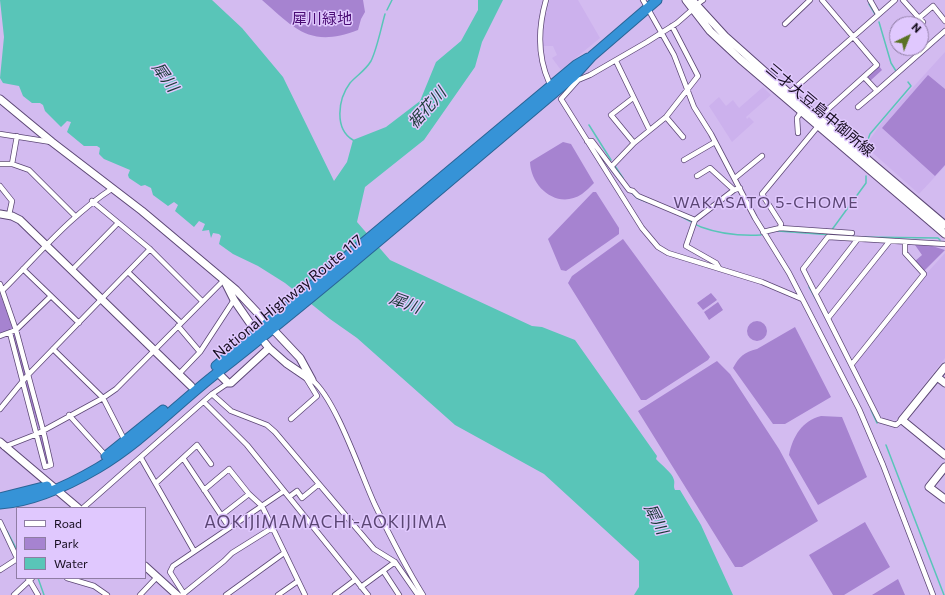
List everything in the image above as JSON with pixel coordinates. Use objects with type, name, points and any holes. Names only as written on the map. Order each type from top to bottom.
[{"type":"highway","name":"National Highway Route 117","points":[[0,498],[52,486],[97,468],[120,454],[550,88],[574,76],[592,56],[657,0]]},
{"type":"highway","name":"National Highway Route 117","points":[[0,504],[31,499],[106,456],[191,386],[273,324]]},
{"type":"street","points":[[546,0],[539,40],[543,68],[550,88]]},
{"type":"street","points":[[643,0],[678,62],[687,91],[694,107],[715,142],[764,232],[789,273],[862,416],[883,465],[933,595]]},
{"type":"street","name":"三才大豆島中御所線","points":[[686,0],[694,5],[787,95],[945,234]]},
{"type":"street","points":[[703,0],[694,5],[672,26],[616,61],[585,78],[574,76],[561,99],[642,228],[658,247],[681,257],[762,282],[802,299]]},
{"type":"street","points":[[785,24],[810,0]]},
{"type":"street","points":[[780,228],[781,224],[762,194],[818,122],[877,65],[822,0]]},
{"type":"street","points":[[870,0],[878,14]]},
{"type":"street","points":[[787,95],[852,36],[895,0]]},
{"type":"street","points":[[903,0],[917,16]]},
{"type":"street","points":[[921,16],[933,6],[945,21]]},
{"type":"street","points":[[612,166],[649,129],[666,117],[698,76],[672,26]]},
{"type":"street","points":[[929,44],[945,31]]},
{"type":"street","points":[[858,107],[877,92],[915,56]]},
{"type":"street","points":[[616,61],[649,129]]},
{"type":"street","points":[[865,78],[877,92]]},
{"type":"street","name":"三才大豆島中御所線","points":[[787,95],[801,112],[818,122],[945,225]]},
{"type":"street","points":[[633,98],[611,115],[634,143]]},
{"type":"street","points":[[0,99],[52,142],[173,236],[251,304],[273,324],[300,358],[312,380]]},
{"type":"street","points":[[798,133],[797,118],[801,112]]},
{"type":"street","points":[[666,117],[682,137]]},
{"type":"street","points":[[0,134],[17,136],[38,142],[52,142]]},
{"type":"street","points":[[12,164],[17,136]]},
{"type":"street","points":[[587,141],[592,141],[631,191],[638,196],[695,222]]},
{"type":"street","points":[[684,160],[715,142]]},
{"type":"street","points":[[734,178],[762,156]]},
{"type":"street","points":[[0,164],[12,164],[29,170],[76,216]]},
{"type":"street","points":[[697,176],[710,168],[734,190]]},
{"type":"street","points":[[0,186],[12,201],[9,215]]},
{"type":"street","points":[[3,290],[92,201],[113,188]]},
{"type":"street","points":[[719,268],[716,263],[686,246],[695,222],[734,190],[740,188]]},
{"type":"street","points":[[92,201],[150,249],[202,301]]},
{"type":"street","points":[[0,214],[9,215],[20,220],[191,386]]},
{"type":"street","points":[[72,270],[118,223]]},
{"type":"street","points":[[764,232],[780,228],[852,233]]},
{"type":"street","points":[[945,244],[888,242],[828,237],[803,269],[829,317],[879,420],[896,425],[902,420],[945,367]]},
{"type":"street","points":[[816,293],[857,240]]},
{"type":"street","points":[[829,317],[888,242]]},
{"type":"street","points":[[852,364],[924,274],[905,253],[906,242]]},
{"type":"street","points":[[0,409],[27,376],[150,249]]},
{"type":"street","points":[[23,269],[79,323]]},
{"type":"street","points":[[128,272],[179,324],[200,352]]},
{"type":"street","points":[[224,280],[234,300],[254,329]]},
{"type":"street","points":[[3,447],[37,434],[69,415],[103,398],[116,389],[224,280]]},
{"type":"street","points":[[0,284],[16,330],[27,376],[43,430],[51,465],[45,467],[10,333]]},
{"type":"street","points":[[0,336],[16,330],[51,296]]},
{"type":"street","points":[[179,374],[200,352],[234,300]]},
{"type":"street","points":[[84,507],[212,394],[228,383],[231,383],[267,345],[286,363],[312,380],[320,388],[337,417],[379,513],[423,595]]},
{"type":"street","points":[[53,350],[103,398],[125,441]]},
{"type":"street","points":[[217,372],[228,383]]},
{"type":"street","points":[[291,419],[317,396],[303,374]]},
{"type":"street","points":[[937,376],[945,383]]},
{"type":"street","points":[[212,394],[231,411],[267,425],[275,432],[374,549],[395,562],[418,595]]},
{"type":"street","points":[[204,402],[247,445],[368,595]]},
{"type":"street","points":[[69,415],[106,456]]},
{"type":"street","points":[[902,420],[945,455]]},
{"type":"street","points":[[0,442],[3,447],[77,507]]},
{"type":"street","points":[[156,483],[197,445],[211,464]]},
{"type":"street","points":[[141,458],[194,550]]},
{"type":"street","points":[[183,458],[229,527]]},
{"type":"street","points":[[945,467],[930,487],[945,499]]},
{"type":"street","points":[[204,490],[230,469],[249,494],[262,506],[305,595]]},
{"type":"street","points":[[289,497],[297,491],[302,498],[319,484]]},
{"type":"street","points":[[181,595],[170,572],[173,566],[194,550],[284,491]]},
{"type":"street","points":[[222,515],[249,494]]},
{"type":"street","points":[[0,522],[16,556]]},
{"type":"street","points":[[181,595],[224,561],[232,552],[272,528]]},
{"type":"street","points":[[226,595],[284,553]]},
{"type":"street","points":[[0,570],[16,559]]},
{"type":"street","points":[[362,587],[384,572],[395,562]]},
{"type":"street","points":[[146,567],[181,595]]},
{"type":"street","points":[[384,572],[399,595]]},
{"type":"street","points":[[140,595],[157,577]]},
{"type":"street","points":[[14,595],[29,579]]},
{"type":"street","points":[[30,579],[38,595]]},
{"type":"street","points":[[70,579],[94,586],[107,595]]},
{"type":"street","points":[[335,595],[355,580]]},
{"type":"street","points":[[278,595],[298,581]]},
{"type":"shaded area","points":[[550,0],[578,0],[600,38],[561,70],[552,58],[557,55],[553,46],[543,46],[545,17]]},
{"type":"shaded area","points":[[945,52],[945,166],[919,194],[865,146],[886,117]]},
{"type":"shaded area","points":[[763,87],[771,95],[746,117],[747,119],[749,117],[754,122],[732,142],[709,106],[719,97],[726,106],[733,100],[739,108]]},
{"type":"shaded area","points":[[945,253],[945,358],[896,420],[884,420],[880,416],[855,367],[855,362],[926,274]]},
{"type":"green space","name":"犀川緑地","points":[[262,0],[363,0],[365,12],[358,30],[342,35],[328,37],[316,36],[305,33],[295,27]]},
{"type":"green space","points":[[879,66],[882,70],[870,81],[868,77]]},
{"type":"green space","points":[[928,75],[945,89],[945,165],[935,176],[882,128]]},
{"type":"green space","points":[[563,142],[571,144],[594,183],[582,194],[573,198],[564,199],[555,198],[547,194],[541,188],[535,180],[530,162]]},
{"type":"green space","points":[[593,192],[596,192],[619,228],[619,234],[566,271],[561,270],[548,239]]},
{"type":"green space","points":[[623,239],[710,357],[708,360],[646,400],[641,400],[568,283],[572,276]]},
{"type":"green space","points":[[915,245],[932,246],[945,250],[924,271],[914,262],[922,255]]},
{"type":"green space","points":[[0,293],[13,330],[0,334]]},
{"type":"green space","points":[[711,293],[717,300],[703,310],[697,303]]},
{"type":"green space","points":[[718,302],[723,310],[709,320],[704,312]]},
{"type":"green space","points":[[757,321],[764,324],[767,331],[764,338],[757,341],[750,338],[747,331],[750,324]]},
{"type":"green space","points":[[795,327],[831,397],[785,424],[773,424],[733,368],[737,361],[745,353],[757,349]]},
{"type":"green space","points":[[13,334],[16,336],[26,374],[24,375],[11,336]]},
{"type":"green space","points":[[717,361],[730,374],[779,449],[818,521],[742,567],[735,567],[638,411]]},
{"type":"green space","points":[[27,382],[40,425],[39,429],[25,383]]},
{"type":"green space","points":[[821,416],[842,417],[867,477],[818,505],[789,455],[799,430],[814,418]]},
{"type":"green space","points":[[41,434],[49,464],[47,464],[39,438]]},
{"type":"green space","points":[[865,522],[890,567],[844,595],[833,595],[809,555]]},
{"type":"green space","points":[[898,579],[905,595],[872,595]]},
{"type":"water","points":[[0,0],[212,0],[242,28],[283,77],[334,181],[347,162],[353,140],[386,127],[420,101],[436,62],[461,41],[478,10],[478,0],[503,0],[482,42],[475,67],[424,140],[365,187],[357,222],[390,260],[532,326],[542,327],[575,340],[657,456],[656,459],[673,477],[675,490],[680,490],[701,525],[733,595],[634,595],[639,587],[639,561],[544,474],[455,425],[357,338],[330,319],[285,283],[258,266],[233,254],[219,244],[221,236],[219,234],[213,233],[211,238],[209,230],[202,231],[205,224],[199,221],[194,227],[175,211],[178,205],[174,202],[168,206],[153,195],[151,188],[145,185],[141,186],[129,178],[128,175],[130,170],[104,159],[99,154],[100,148],[97,146],[84,146],[67,132],[71,122],[67,121],[61,127],[45,111],[43,105],[40,103],[32,103],[23,96],[19,86],[3,83],[0,78],[4,37]]},
{"type":"waterway","points":[[387,10],[392,0]]},
{"type":"waterway","points":[[869,4],[875,14]]},
{"type":"waterway","points":[[353,140],[343,129],[341,121],[340,113],[343,97],[350,83],[366,68],[371,61],[385,14]]},
{"type":"waterway","points":[[879,22],[891,63],[896,71]]},
{"type":"waterway","points":[[866,148],[870,134],[911,86],[908,82]]},
{"type":"waterway","points":[[589,125],[611,160]]},
{"type":"waterway","points":[[615,166],[623,178]]},
{"type":"waterway","points":[[831,231],[866,183],[866,176]]},
{"type":"waterway","points":[[632,193],[637,198],[647,202]]},
{"type":"waterway","points":[[682,217],[699,226],[723,233],[761,235]]},
{"type":"waterway","points":[[778,231],[860,237],[938,238],[940,240]]},
{"type":"waterway","points":[[806,262],[829,233]]},
{"type":"waterway","points":[[809,287],[818,303]]},
{"type":"waterway","points":[[871,410],[877,423]]},
{"type":"waterway","points":[[886,445],[944,595]]},
{"type":"waterway","points":[[7,531],[16,548]]},
{"type":"waterway","points":[[38,579],[44,595]]},
{"type":"district","name":"WAKASATO 5-CHOME","points":[[766,203]]},
{"type":"district","name":"AOKIJIMAMACHI-AOKIJIMA","points":[[326,522]]},
{"type":"water label","name":"犀川","points":[[165,77]]},
{"type":"water label","name":"裾花川","points":[[427,108]]},
{"type":"water label","name":"犀川","points":[[405,303]]},
{"type":"water label","name":"犀川","points":[[656,519]]}]
